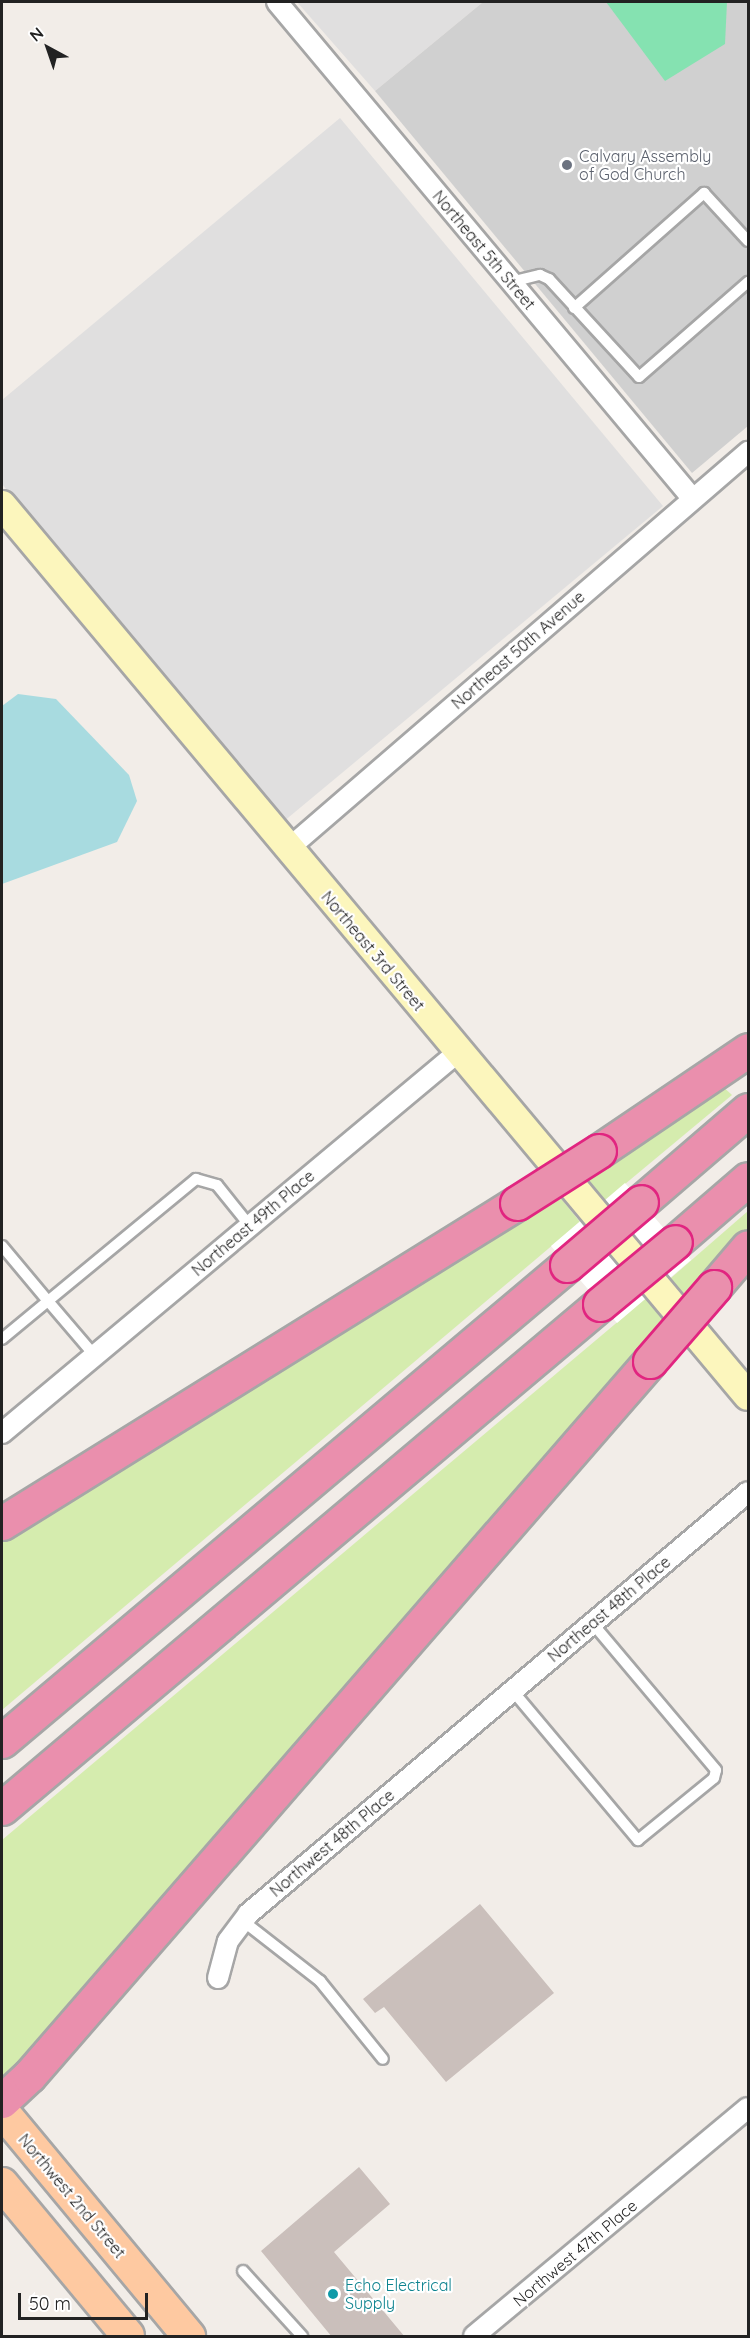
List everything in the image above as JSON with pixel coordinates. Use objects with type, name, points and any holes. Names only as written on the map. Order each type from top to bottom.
[{"type":"highway","points":[[2,1523],[517,1203],[599,1151],[748,1050]]},
{"type":"highway","points":[[2,1741],[748,1110]]},
{"type":"highway","points":[[2,1808],[748,1179]]},
{"type":"highway","points":[[2,2101],[29,2076],[748,1248]]},
{"type":"main road","name":"Northwest 2nd Street","points":[[2,2111],[189,2337]]},
{"type":"main road","points":[[2,2184],[128,2337]]},
{"type":"street","name":"Northeast 5th Street","points":[[276,2],[692,498]]},
{"type":"street","name":"Northeast 50th Avenue","points":[[288,849],[748,452]]},
{"type":"street","name":"Northeast 3rd Street","points":[[2,505],[458,1053],[748,1395]]},
{"type":"street","name":"Northeast 49th Place","points":[[2,1433],[458,1053]]},
{"type":"street","name":"Northeast 48th Place","points":[[470,1725],[748,1492]]},
{"type":"street","name":"Northwest 48th Place","points":[[218,1978],[228,1941],[243,1921],[470,1725]]},
{"type":"street","name":"Northwest 47th Place","points":[[474,2337],[748,2108]]},
{"type":"lane","points":[[574,308],[704,194],[748,241]]},
{"type":"lane","points":[[511,282],[540,275],[639,377],[748,282]]},
{"type":"lane","points":[[2,1339],[196,1179],[217,1185],[250,1226]]},
{"type":"lane","points":[[2,1246],[94,1356]]},
{"type":"lane","points":[[512,1690],[638,1840],[714,1778],[716,1770],[592,1623]]},
{"type":"lane","points":[[243,1921],[320,1981],[383,2059]]},
{"type":"lane","points":[[243,2271],[302,2337]]},
{"type":"shaded area","points":[[297,2],[483,2],[375,91]]},
{"type":"shaded area","points":[[483,2],[748,2],[748,426],[692,473],[375,91]]},
{"type":"shaded area","points":[[340,118],[663,506],[283,822],[2,484],[2,400]]},
{"type":"green space","points":[[606,2],[727,2],[725,44],[665,81]]},
{"type":"green space","points":[[720,1084],[732,1095],[601,1204],[578,1177]]},
{"type":"green space","points":[[555,1191],[580,1222],[2,1710],[2,1533]]},
{"type":"green space","points":[[748,1211],[748,1232],[682,1306],[664,1284]]},
{"type":"green space","points":[[646,1298],[667,1324],[8,2076],[2,2077],[2,1840]]},
{"type":"water","points":[[18,694],[56,699],[129,775],[137,801],[117,842],[2,884],[2,706]]},
{"type":"pier","points":[[625,1183],[691,1260],[617,1323],[551,1246]]},
{"type":"building","points":[[480,1904],[554,1993],[446,2082],[384,2007],[375,2013],[363,1999]]},
{"type":"building","name":"Echo Electrical Supply","points":[[359,2167],[390,2204],[334,2252],[405,2337],[332,2337],[261,2251]]},
{"type":"place","name":"Calvary Assembly of God Church","points":[[567,165]]},
{"type":"place","name":"Echo Electrical Supply","points":[[333,2294]]}]
